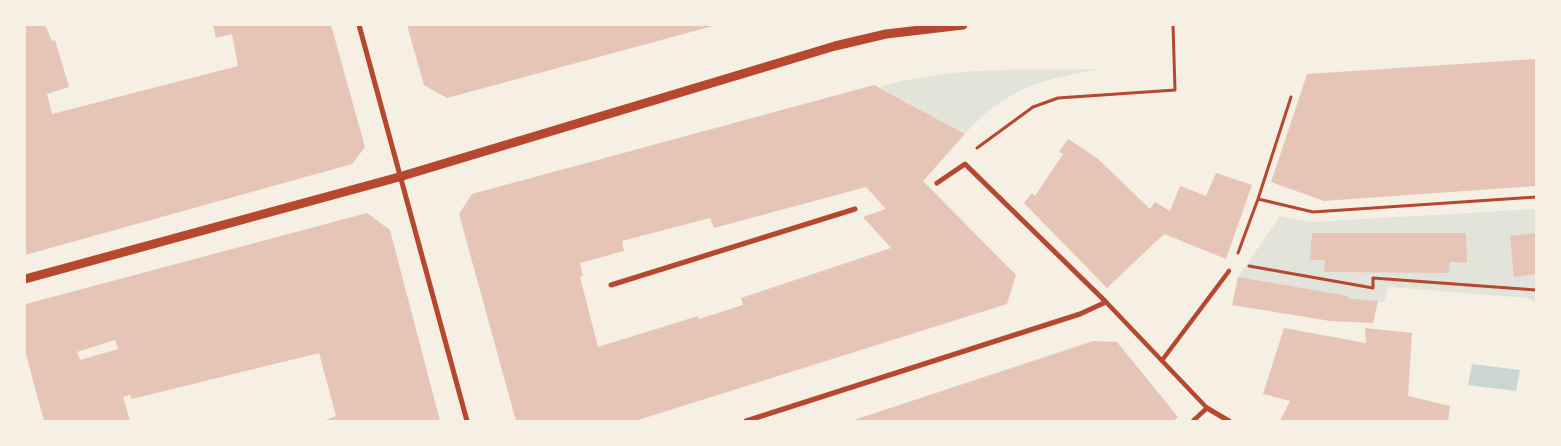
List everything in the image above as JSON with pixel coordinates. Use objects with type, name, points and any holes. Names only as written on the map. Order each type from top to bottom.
[{"type":"street","points":[[360,25],[467,421]]},
{"type":"street","points":[[25,279],[400,177],[835,46],[886,34],[963,25]]},
{"type":"street","points":[[936,183],[965,164],[1163,359],[1207,408],[1229,421]]},
{"type":"street","points":[[611,285],[855,210]]},
{"type":"street","points":[[1163,359],[1229,271]]},
{"type":"street","points":[[746,421],[1080,314],[1106,302]]},
{"type":"street","points":[[1193,421],[1207,408]]},
{"type":"path","points":[[965,164],[977,148],[1013,120],[1033,107],[1058,98],[1175,90],[1173,25]]},
{"type":"path","points":[[1229,271],[1234,264],[1258,199],[1291,97]]},
{"type":"path","points":[[1258,199],[1313,212],[1536,197]]},
{"type":"path","points":[[1234,264],[1373,288],[1373,278],[1536,290]]},
{"type":"shaded area","points":[[1099,69],[1041,82],[1025,88],[996,106],[965,134],[879,87],[933,75],[960,72]]},
{"type":"shaded area","points":[[1536,209],[1536,303],[1528,298],[1388,287],[1384,302],[1347,298],[1347,296],[1238,277],[1280,216],[1313,222]]},
{"type":"shaded area","points":[[1472,364],[1520,370],[1516,391],[1468,385]]},
{"type":"building","points":[[25,25],[45,25],[52,41],[55,40],[69,87],[47,94],[52,114],[238,66],[232,34],[216,38],[213,25],[331,25],[365,147],[352,164],[25,255]]},
{"type":"building","points":[[407,25],[713,26],[447,98],[424,85]]},
{"type":"building","points":[[1536,59],[1536,186],[1324,201],[1271,182],[1307,74]]},
{"type":"building","points":[[874,85],[965,134],[923,181],[1016,275],[1007,304],[635,421],[516,421],[459,214],[472,194]],"holes":[[[866,187],[886,209],[863,217],[891,248],[741,298],[743,305],[699,319],[698,316],[598,347],[580,277],[583,276],[580,263],[624,251],[622,241],[710,218],[714,228]]]},
{"type":"building","points":[[1068,139],[1097,158],[1150,209],[1155,202],[1170,211],[1180,186],[1206,196],[1216,173],[1252,185],[1226,259],[1164,234],[1107,288],[1024,203],[1032,193],[1035,196],[1063,154],[1059,152]]},
{"type":"building","points":[[367,213],[390,230],[440,421],[323,421],[336,416],[319,353],[132,399],[130,395],[123,397],[130,421],[44,421],[25,351],[26,304]],"holes":[[[115,340],[118,349],[80,360],[77,352]]]},
{"type":"building","points":[[1312,233],[1466,233],[1467,263],[1450,262],[1449,273],[1324,272],[1325,260],[1310,260]]},
{"type":"building","points":[[1536,233],[1536,274],[1514,277],[1510,236]]},
{"type":"building","points":[[1238,277],[1348,296],[1347,298],[1378,301],[1373,323],[1330,321],[1232,305]]},
{"type":"building","points":[[1284,328],[1366,343],[1365,328],[1412,333],[1408,396],[1450,406],[1448,421],[1280,421],[1290,401],[1263,394]]},
{"type":"building","points":[[1093,341],[1117,342],[1178,417],[1173,421],[851,421]]}]
